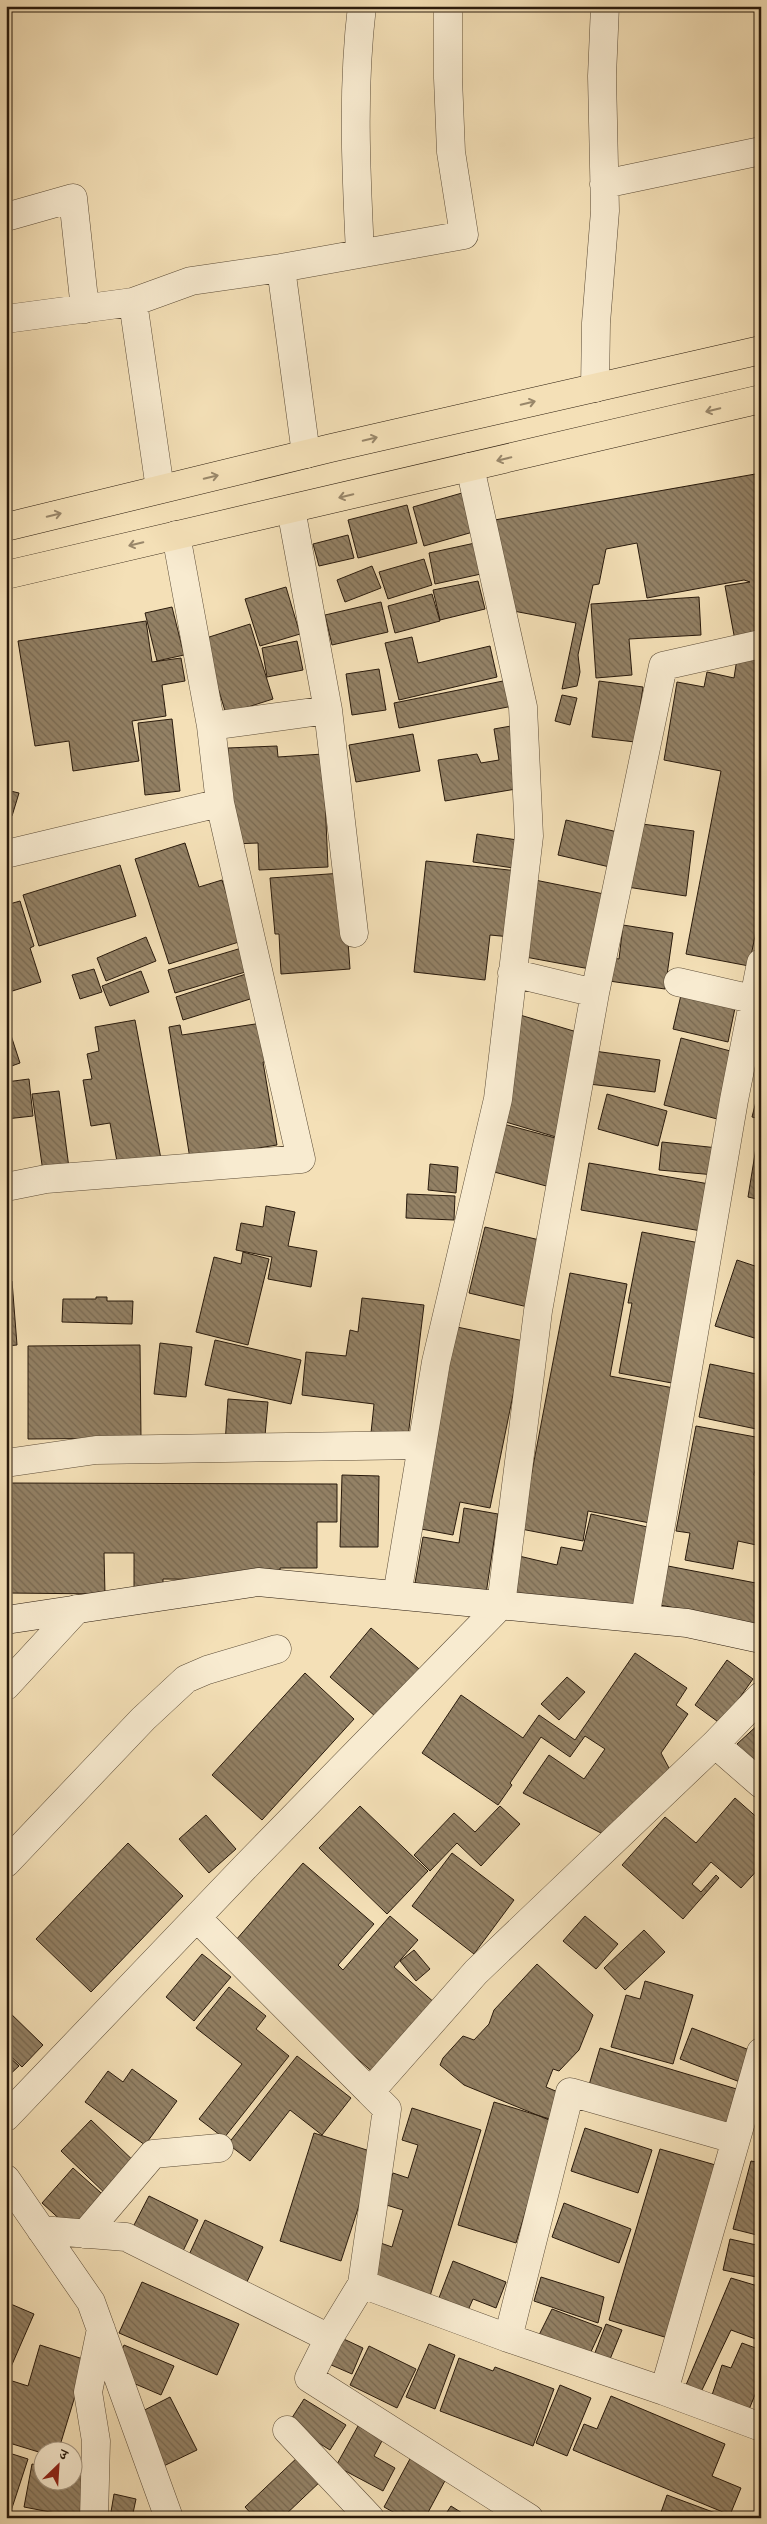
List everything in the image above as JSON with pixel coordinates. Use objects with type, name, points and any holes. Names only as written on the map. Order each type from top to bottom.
[{"type":"main road","points":[[6,527],[306,454],[761,350]]},
{"type":"main road","points":[[6,575],[761,399]]},
{"type":"street","points":[[360,253],[354,132],[355,73],[362,6]]},
{"type":"street","points":[[6,319],[133,302],[191,280],[282,268],[464,235],[451,152],[448,6]]},
{"type":"street","points":[[595,388],[596,323],[605,211],[602,76],[605,6]]},
{"type":"street","points":[[604,184],[761,150]]},
{"type":"street","points":[[6,216],[73,198],[85,308]]},
{"type":"street","points":[[282,268],[306,454]]},
{"type":"street","points":[[133,302],[160,490]]},
{"type":"street","points":[[398,1595],[436,1362],[498,1099],[529,836],[523,707],[470,467]]},
{"type":"street","points":[[291,508],[328,710],[354,934]]},
{"type":"street","points":[[6,1187],[46,1179],[300,1159],[220,802],[211,726],[176,535]]},
{"type":"street","points":[[6,2117],[501,1605],[538,1311],[595,993],[663,666],[761,644]]},
{"type":"street","points":[[211,726],[328,710]]},
{"type":"street","points":[[6,854],[220,802]]},
{"type":"street","points":[[644,1618],[757,1000],[761,963]]},
{"type":"street","points":[[512,973],[595,993]]},
{"type":"street","points":[[678,982],[757,1000]]},
{"type":"street","points":[[6,1463],[96,1450],[422,1445]]},
{"type":"street","points":[[6,1620],[258,1582],[644,1618],[687,1623],[761,1639]]},
{"type":"street","points":[[6,1686],[77,1609]]},
{"type":"street","points":[[6,1862],[143,1718],[186,1679],[207,1670],[277,1650]]},
{"type":"street","points":[[370,2092],[476,1972],[715,1744],[761,1696]]},
{"type":"street","points":[[715,1744],[761,1784]]},
{"type":"street","points":[[197,1918],[386,2109],[362,2284],[329,2338],[309,2378],[529,2518]]},
{"type":"street","points":[[664,2391],[734,2139],[761,2052]]},
{"type":"street","points":[[508,2338],[570,2092],[734,2139]]},
{"type":"street","points":[[85,2234],[153,2154],[219,2148]]},
{"type":"street","points":[[6,2179],[91,2302],[169,2518]]},
{"type":"street","points":[[41,2230],[126,2236],[329,2338]]},
{"type":"street","points":[[362,2284],[508,2338],[664,2391],[761,2427]]},
{"type":"street","points":[[94,2518],[96,2441],[88,2392],[101,2329]]},
{"type":"street","points":[[287,2430],[370,2518]]},
{"type":"building","points":[[761,473],[761,642],[736,646],[725,586],[750,582],[744,580],[647,598],[637,543],[606,549],[599,584],[593,585],[578,655],[580,672],[577,686],[562,689],[576,623],[503,609],[489,521]]},
{"type":"building","points":[[462,493],[473,532],[424,546],[413,507]]},
{"type":"building","points":[[407,505],[417,543],[358,558],[348,520]]},
{"type":"building","points":[[348,535],[354,558],[319,566],[313,544]]},
{"type":"building","points":[[475,543],[481,574],[435,584],[429,553]]},
{"type":"building","points":[[424,559],[432,585],[388,599],[379,572]]},
{"type":"building","points":[[372,566],[381,588],[345,602],[337,580]]},
{"type":"building","points":[[478,581],[485,609],[440,620],[433,590]]},
{"type":"building","points":[[286,587],[300,634],[260,646],[245,599]]},
{"type":"building","points":[[432,594],[440,621],[395,633],[388,606]]},
{"type":"building","points":[[699,597],[701,635],[629,639],[632,675],[596,678],[591,604]]},
{"type":"building","points":[[381,602],[388,632],[332,645],[325,615]]},
{"type":"building","points":[[172,607],[184,655],[157,661],[145,613]]},
{"type":"building","points":[[146,621],[152,662],[181,658],[185,681],[162,685],[166,716],[132,721],[139,761],[73,771],[69,741],[35,746],[18,641]]},
{"type":"building","points":[[250,624],[273,699],[226,714],[203,639]]},
{"type":"building","points":[[412,637],[418,663],[490,646],[497,677],[399,700],[385,643]]},
{"type":"building","points":[[297,641],[303,670],[267,677],[262,648]]},
{"type":"building","points":[[738,652],[761,657],[761,906],[749,966],[686,954],[721,771],[664,760],[677,682],[704,687],[707,672],[734,678]]},
{"type":"building","points":[[379,669],[386,710],[352,715],[346,674]]},
{"type":"building","points":[[508,680],[513,706],[399,728],[394,703]]},
{"type":"building","points":[[599,681],[643,687],[635,742],[592,737]]},
{"type":"building","points":[[562,695],[577,698],[570,725],[555,721]]},
{"type":"building","points":[[172,719],[180,791],[145,795],[138,723]]},
{"type":"building","points":[[511,726],[522,788],[445,801],[438,760],[477,754],[481,763],[499,760],[494,729]]},
{"type":"building","points":[[413,734],[420,771],[356,782],[349,745]]},
{"type":"building","points":[[277,746],[278,757],[323,754],[328,867],[259,870],[258,843],[233,844],[228,748]]},
{"type":"building","points":[[6,790],[19,793],[12,816],[6,815]]},
{"type":"building","points":[[566,820],[622,833],[614,868],[558,855]]},
{"type":"building","points":[[635,823],[694,831],[686,896],[627,887]]},
{"type":"building","points":[[477,834],[524,841],[520,869],[473,862]]},
{"type":"building","points":[[185,843],[199,887],[222,880],[242,941],[169,964],[135,859]]},
{"type":"building","points":[[426,861],[518,871],[511,937],[490,935],[485,980],[414,972]]},
{"type":"building","points":[[120,865],[136,916],[39,946],[23,895]]},
{"type":"building","points":[[343,873],[350,969],[281,974],[279,934],[275,934],[270,878]]},
{"type":"building","points":[[535,880],[604,894],[590,969],[520,956]]},
{"type":"building","points":[[20,901],[34,946],[30,948],[41,982],[6,993],[6,905]]},
{"type":"building","points":[[623,925],[673,933],[665,989],[602,980],[605,957],[619,959]]},
{"type":"building","points":[[146,937],[156,961],[106,981],[97,958]]},
{"type":"building","points":[[245,947],[252,970],[175,993],[168,970]]},
{"type":"building","points":[[94,969],[102,992],[80,999],[72,975]]},
{"type":"building","points":[[141,971],[149,992],[110,1006],[102,986]]},
{"type":"building","points":[[255,971],[263,995],[183,1020],[176,997]]},
{"type":"building","points":[[681,995],[735,1008],[728,1042],[673,1029]]},
{"type":"building","points":[[520,1015],[587,1035],[556,1137],[489,1117]]},
{"type":"building","points":[[6,1020],[20,1063],[6,1068]]},
{"type":"building","points":[[135,1020],[161,1159],[118,1167],[110,1123],[91,1126],[83,1080],[92,1079],[87,1054],[99,1051],[95,1027]]},
{"type":"building","points":[[262,1023],[268,1062],[263,1062],[277,1145],[190,1159],[169,1027],[180,1025],[182,1035]]},
{"type":"building","points":[[681,1038],[738,1053],[721,1120],[664,1105]]},
{"type":"building","points":[[594,1051],[660,1060],[655,1092],[589,1084]]},
{"type":"building","points":[[29,1079],[33,1116],[6,1119],[6,1082]]},
{"type":"building","points":[[761,1082],[761,1119],[752,1117]]},
{"type":"building","points":[[59,1091],[69,1168],[43,1172],[32,1094]]},
{"type":"building","points":[[607,1094],[667,1111],[658,1146],[598,1129]]},
{"type":"building","points":[[496,1122],[563,1140],[550,1187],[483,1169]]},
{"type":"building","points":[[759,1129],[761,1129],[761,1200],[748,1197]]},
{"type":"building","points":[[662,1142],[718,1148],[715,1175],[659,1170]]},
{"type":"building","points":[[589,1163],[715,1185],[707,1232],[581,1210]]},
{"type":"building","points":[[430,1164],[458,1167],[456,1193],[428,1190]]},
{"type":"building","points":[[407,1194],[455,1196],[454,1220],[406,1218]]},
{"type":"building","points":[[266,1206],[295,1212],[288,1246],[317,1251],[311,1287],[268,1279],[272,1257],[236,1250],[241,1223],[263,1227]]},
{"type":"building","points":[[485,1227],[548,1242],[532,1308],[469,1293]]},
{"type":"building","points":[[642,1232],[705,1244],[677,1384],[619,1373],[632,1303],[628,1303]]},
{"type":"building","points":[[6,1238],[11,1279],[6,1279]]},
{"type":"building","points":[[243,1252],[269,1259],[248,1345],[196,1332],[214,1257],[241,1264]]},
{"type":"building","points":[[737,1260],[761,1268],[761,1340],[715,1326]]},
{"type":"building","points":[[570,1273],[627,1284],[610,1376],[679,1389],[655,1524],[588,1511],[583,1541],[521,1529]]},
{"type":"building","points":[[12,1281],[17,1345],[6,1346],[6,1282]]},
{"type":"building","points":[[96,1297],[107,1297],[107,1301],[133,1301],[132,1324],[62,1322],[63,1299],[96,1299]]},
{"type":"building","points":[[362,1298],[424,1305],[408,1437],[371,1433],[374,1404],[302,1395],[306,1352],[346,1356],[350,1330],[358,1332]]},
{"type":"building","points":[[457,1327],[524,1341],[490,1508],[460,1502],[453,1535],[416,1528]]},
{"type":"building","points":[[215,1340],[301,1360],[291,1404],[205,1385]]},
{"type":"building","points":[[160,1343],[192,1347],[186,1397],[154,1394]]},
{"type":"building","points":[[140,1345],[141,1438],[28,1439],[28,1346]]},
{"type":"building","points":[[710,1364],[761,1375],[761,1430],[699,1417]]},
{"type":"building","points":[[228,1399],[268,1402],[264,1447],[225,1444]]},
{"type":"building","points":[[696,1426],[761,1438],[754,1475],[761,1477],[761,1546],[738,1541],[733,1569],[685,1560],[690,1533],[676,1531]]},
{"type":"building","points":[[342,1475],[379,1476],[378,1547],[340,1547]]},
{"type":"building","points":[[7,1483],[337,1484],[337,1522],[317,1522],[317,1568],[280,1568],[280,1580],[163,1579],[163,1591],[134,1591],[134,1553],[104,1553],[105,1594],[7,1593]]},
{"type":"building","points":[[464,1508],[498,1514],[486,1594],[415,1583],[423,1537],[459,1543]]},
{"type":"building","points":[[591,1514],[656,1529],[634,1621],[510,1592],[519,1556],[557,1565],[561,1547],[582,1551]]},
{"type":"building","points":[[668,1566],[761,1584],[761,1625],[660,1605]]},
{"type":"building","points":[[371,1628],[425,1674],[383,1723],[330,1677]]},
{"type":"building","points":[[635,1653],[687,1688],[676,1705],[688,1714],[661,1753],[670,1770],[603,1834],[523,1793],[549,1755],[584,1779],[605,1749],[585,1736],[570,1757],[541,1737],[510,1783],[512,1785],[498,1805],[422,1753],[461,1695],[523,1738],[539,1715],[575,1740]]},
{"type":"building","points":[[727,1660],[753,1679],[721,1724],[695,1705]]},
{"type":"building","points":[[305,1673],[354,1719],[262,1820],[212,1775]]},
{"type":"building","points":[[567,1677],[585,1692],[559,1720],[541,1704]]},
{"type":"building","points":[[761,1722],[761,1770],[737,1744]]},
{"type":"building","points":[[735,1798],[761,1821],[761,1866],[741,1888],[711,1862],[692,1884],[701,1892],[716,1875],[719,1878],[683,1919],[622,1865],[665,1817],[696,1843]]},
{"type":"building","points":[[360,1806],[428,1871],[387,1914],[319,1848]]},
{"type":"building","points":[[500,1806],[520,1824],[481,1866],[457,1843],[430,1871],[414,1855],[454,1813],[475,1832]]},
{"type":"building","points":[[206,1815],[236,1849],[209,1873],[179,1839]]},
{"type":"building","points":[[128,1843],[183,1896],[91,1992],[36,1939]]},
{"type":"building","points":[[452,1853],[514,1900],[474,1954],[412,1906]]},
{"type":"building","points":[[303,1863],[374,1924],[338,1965],[343,1970],[390,1916],[418,1940],[394,1967],[436,2004],[375,2074],[229,1948]]},
{"type":"building","points":[[585,1916],[618,1944],[596,1969],[563,1941]]},
{"type":"building","points":[[644,1930],[665,1952],[625,1990],[604,1968]]},
{"type":"building","points":[[414,1950],[430,1969],[416,1981],[400,1961]]},
{"type":"building","points":[[202,1954],[231,1977],[194,2021],[166,1997]]},
{"type":"building","points":[[537,1964],[593,2015],[579,2050],[559,2071],[553,2069],[546,2087],[565,2095],[554,2122],[464,2085],[440,2065],[443,2058],[463,2036],[474,2040],[489,2024],[494,2010]]},
{"type":"building","points":[[645,1981],[693,1995],[673,2064],[611,2047],[626,1995],[640,1999]]},
{"type":"building","points":[[229,1987],[266,2016],[256,2029],[289,2056],[224,2138],[199,2119],[242,2064],[196,2028]]},
{"type":"building","points":[[6,2009],[43,2045],[22,2067],[6,2052]]},
{"type":"building","points":[[692,2028],[752,2051],[740,2082],[680,2059]]},
{"type":"building","points":[[600,2048],[740,2090],[729,2127],[589,2085]]},
{"type":"building","points":[[6,2054],[19,2066],[6,2078]]},
{"type":"building","points":[[297,2056],[351,2098],[322,2135],[290,2110],[250,2161],[228,2144]]},
{"type":"building","points":[[132,2069],[177,2101],[145,2145],[85,2102],[108,2071],[123,2082]]},
{"type":"building","points":[[494,2102],[553,2120],[516,2243],[458,2225]]},
{"type":"building","points":[[412,2108],[481,2130],[430,2296],[364,2276],[375,2241],[392,2247],[403,2210],[383,2204],[393,2173],[408,2178],[418,2145],[402,2140]]},
{"type":"building","points":[[91,2120],[141,2168],[111,2199],[61,2151]]},
{"type":"building","points":[[585,2128],[652,2150],[638,2193],[571,2171]]},
{"type":"building","points":[[314,2133],[376,2153],[341,2261],[280,2241]]},
{"type":"building","points":[[660,2149],[719,2166],[671,2339],[609,2320]]},
{"type":"building","points":[[751,2161],[761,2163],[761,2236],[733,2229]]},
{"type":"building","points":[[73,2168],[109,2200],[77,2235],[42,2203]]},
{"type":"building","points":[[149,2196],[198,2220],[183,2251],[133,2227]]},
{"type":"building","points":[[564,2203],[631,2229],[619,2263],[552,2237]]},
{"type":"building","points":[[205,2220],[263,2247],[246,2284],[188,2257]]},
{"type":"building","points":[[730,2239],[761,2246],[761,2278],[723,2270]]},
{"type":"building","points":[[453,2261],[506,2282],[496,2308],[473,2299],[466,2315],[437,2303]]},
{"type":"building","points":[[541,2277],[604,2297],[598,2323],[534,2301]]},
{"type":"building","points":[[731,2278],[761,2287],[761,2341],[731,2330],[701,2392],[686,2385]]},
{"type":"building","points":[[142,2282],[239,2324],[217,2375],[119,2333]]},
{"type":"building","points":[[6,2302],[34,2314],[7,2376],[6,2375]]},
{"type":"building","points":[[552,2309],[602,2328],[589,2356],[538,2337]]},
{"type":"building","points":[[606,2324],[622,2330],[606,2369],[591,2363]]},
{"type":"building","points":[[333,2334],[363,2348],[352,2374],[322,2361]]},
{"type":"building","points":[[742,2343],[761,2350],[761,2380],[748,2412],[711,2398],[722,2365],[731,2368]]},
{"type":"building","points":[[429,2344],[455,2355],[435,2409],[406,2397]]},
{"type":"building","points":[[40,2345],[86,2360],[61,2442],[32,2442],[32,2450],[6,2442],[6,2379],[28,2386]]},
{"type":"building","points":[[124,2345],[174,2366],[161,2395],[112,2374]]},
{"type":"building","points":[[369,2346],[416,2369],[397,2408],[350,2385]]},
{"type":"building","points":[[459,2358],[493,2371],[495,2367],[554,2389],[533,2446],[440,2411]]},
{"type":"building","points":[[560,2385],[591,2398],[567,2456],[536,2443]]},
{"type":"building","points":[[611,2396],[725,2444],[712,2476],[741,2488],[730,2515],[573,2450],[584,2424],[597,2429]]},
{"type":"building","points":[[170,2397],[197,2450],[149,2473],[123,2421]]},
{"type":"building","points":[[304,2399],[346,2425],[330,2450],[288,2424]]},
{"type":"building","points":[[358,2426],[383,2439],[374,2456],[395,2468],[383,2491],[336,2466]]},
{"type":"building","points":[[6,2452],[28,2459],[11,2511],[6,2509]]},
{"type":"building","points":[[300,2455],[323,2479],[282,2518],[255,2518],[245,2507]]},
{"type":"building","points":[[411,2457],[447,2477],[425,2518],[404,2518],[384,2507]]},
{"type":"building","points":[[32,2464],[32,2492],[82,2492],[82,2473],[89,2475],[81,2518],[24,2507]]},
{"type":"building","points":[[114,2494],[136,2499],[132,2518],[110,2518]]},
{"type":"building","points":[[667,2495],[729,2518],[659,2518]]},
{"type":"building","points":[[451,2506],[470,2518],[443,2518]]}]
